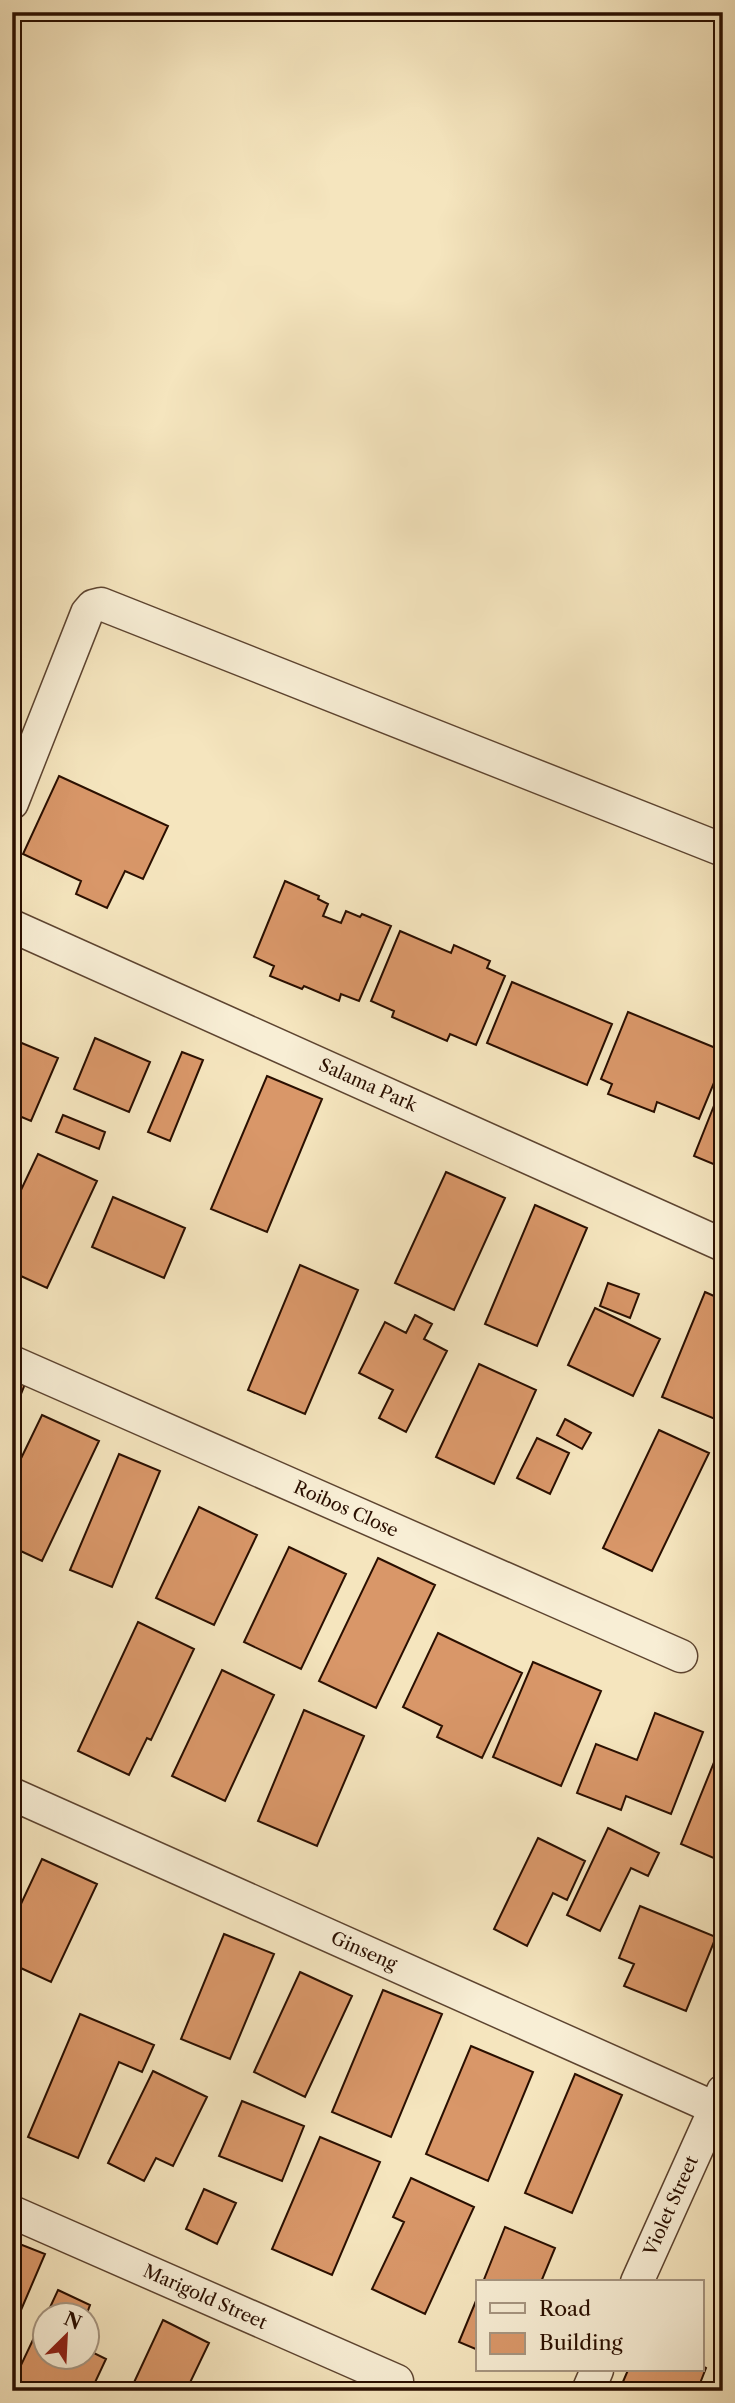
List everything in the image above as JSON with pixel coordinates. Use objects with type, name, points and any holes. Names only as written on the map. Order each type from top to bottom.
[{"type":"street","points":[[12,803],[87,613],[93,606],[102,604],[723,850]]},
{"type":"street","name":"Salama Park","points":[[12,926],[723,1245]]},
{"type":"street","name":"Roibos Close","points":[[12,1362],[681,1656]]},
{"type":"street","name":"Ginseng","points":[[12,1794],[719,2099]]},
{"type":"street","name":"Violet Street","points":[[638,2280],[719,2099]]},
{"type":"street","name":"Marigold Street","points":[[12,2212],[397,2381]]},
{"type":"street","points":[[588,2391],[596,2372]]},
{"type":"building","points":[[59,776],[168,826],[143,879],[125,871],[107,908],[76,894],[81,881],[23,854]]},
{"type":"building","points":[[285,881],[319,896],[318,899],[328,904],[323,916],[341,923],[346,911],[360,917],[362,914],[391,926],[359,1001],[341,994],[339,1001],[304,986],[302,989],[270,976],[274,966],[254,957]]},
{"type":"building","points":[[400,931],[451,953],[454,945],[490,961],[487,968],[505,976],[476,1045],[450,1034],[447,1041],[392,1017],[394,1011],[371,1001]]},
{"type":"building","points":[[512,982],[612,1024],[587,1085],[487,1043]]},
{"type":"building","points":[[628,1012],[723,1051],[723,1061],[699,1119],[657,1102],[654,1112],[608,1094],[612,1084],[601,1079]]},
{"type":"building","points":[[95,1038],[150,1062],[129,1112],[74,1089]]},
{"type":"building","points":[[12,1039],[58,1058],[31,1121],[12,1113]]},
{"type":"building","points":[[182,1052],[203,1060],[170,1141],[148,1132]]},
{"type":"building","points":[[267,1076],[322,1099],[267,1232],[211,1209]]},
{"type":"building","points":[[723,1083],[723,1168],[694,1156]]},
{"type":"building","points":[[63,1115],[105,1132],[99,1149],[56,1132]]},
{"type":"building","points":[[38,1154],[97,1181],[47,1288],[12,1272],[12,1209]]},
{"type":"building","points":[[446,1172],[505,1198],[454,1310],[395,1283]]},
{"type":"building","points":[[113,1197],[185,1228],[164,1278],[92,1247]]},
{"type":"building","points":[[535,1205],[587,1228],[537,1346],[485,1324]]},
{"type":"building","points":[[300,1265],[358,1290],[305,1414],[248,1390]]},
{"type":"building","points":[[608,1283],[639,1294],[630,1318],[600,1306]]},
{"type":"building","points":[[705,1292],[723,1300],[723,1402],[715,1419],[662,1397]]},
{"type":"building","points":[[595,1308],[660,1339],[633,1396],[568,1365]]},
{"type":"building","points":[[415,1315],[432,1324],[424,1339],[447,1351],[406,1432],[379,1418],[393,1390],[359,1373],[385,1322],[406,1333]]},
{"type":"building","points":[[479,1364],[536,1390],[494,1484],[436,1457]]},
{"type":"building","points":[[12,1378],[25,1384],[17,1404],[12,1402]]},
{"type":"building","points":[[42,1415],[99,1441],[42,1561],[12,1547],[12,1477]]},
{"type":"building","points":[[565,1419],[591,1433],[582,1449],[557,1435]]},
{"type":"building","points":[[659,1430],[709,1453],[652,1571],[603,1548]]},
{"type":"building","points":[[537,1438],[569,1453],[550,1494],[517,1478]]},
{"type":"building","points":[[119,1454],[160,1471],[112,1587],[70,1570]]},
{"type":"building","points":[[199,1507],[257,1535],[214,1625],[156,1598]]},
{"type":"building","points":[[289,1547],[346,1574],[301,1669],[244,1642]]},
{"type":"building","points":[[378,1558],[435,1585],[376,1708],[319,1681]]},
{"type":"building","points":[[138,1622],[194,1649],[151,1740],[147,1738],[129,1775],[78,1751]]},
{"type":"building","points":[[438,1633],[522,1673],[482,1758],[437,1737],[442,1726],[403,1707]]},
{"type":"building","points":[[533,1662],[601,1691],[561,1786],[493,1757]]},
{"type":"building","points":[[222,1670],[274,1695],[225,1801],[172,1776]]},
{"type":"building","points":[[304,1710],[364,1736],[317,1846],[258,1821]]},
{"type":"building","points":[[655,1713],[703,1732],[671,1814],[626,1796],[621,1810],[577,1793],[596,1744],[637,1760]]},
{"type":"building","points":[[723,1740],[723,1862],[681,1844]]},
{"type":"building","points":[[608,1828],[659,1853],[648,1876],[631,1868],[600,1931],[567,1915]]},
{"type":"building","points":[[538,1838],[585,1861],[567,1900],[553,1893],[527,1946],[494,1929]]},
{"type":"building","points":[[42,1859],[97,1884],[51,1982],[12,1964],[12,1923]]},
{"type":"building","points":[[640,1906],[716,1937],[686,2011],[624,1986],[634,1964],[619,1958]]},
{"type":"building","points":[[224,1934],[274,1954],[230,2059],[181,2039]]},
{"type":"building","points":[[300,1972],[352,1996],[305,2097],[254,2072]]},
{"type":"building","points":[[383,1990],[442,2014],[391,2137],[332,2112]]},
{"type":"building","points":[[80,2014],[154,2045],[142,2072],[119,2062],[78,2158],[28,2137]]},
{"type":"building","points":[[471,2046],[533,2072],[488,2181],[426,2154]]},
{"type":"building","points":[[153,2071],[207,2097],[173,2166],[156,2158],[144,2181],[108,2163]]},
{"type":"building","points":[[575,2074],[622,2095],[572,2213],[525,2193]]},
{"type":"building","points":[[242,2101],[304,2126],[282,2181],[219,2156]]},
{"type":"building","points":[[320,2137],[380,2162],[332,2275],[272,2249]]},
{"type":"building","points":[[411,2178],[474,2207],[425,2314],[372,2289],[404,2222],[393,2217]]},
{"type":"building","points":[[204,2189],[236,2203],[217,2244],[186,2229]]},
{"type":"building","points":[[505,2227],[555,2248],[542,2280],[484,2280]]},
{"type":"building","points":[[12,2241],[45,2254],[12,2331]]},
{"type":"building","points":[[58,2290],[84,2302],[52,2302]]},
{"type":"building","points":[[476,2301],[476,2349],[459,2342]]},
{"type":"building","points":[[163,2320],[209,2343],[186,2391],[130,2391]]},
{"type":"building","points":[[32,2342],[32,2372],[100,2372],[91,2391],[25,2391],[12,2384]]},
{"type":"building","points":[[704,2367],[706,2368],[697,2391],[619,2391],[627,2372],[704,2372]]}]
